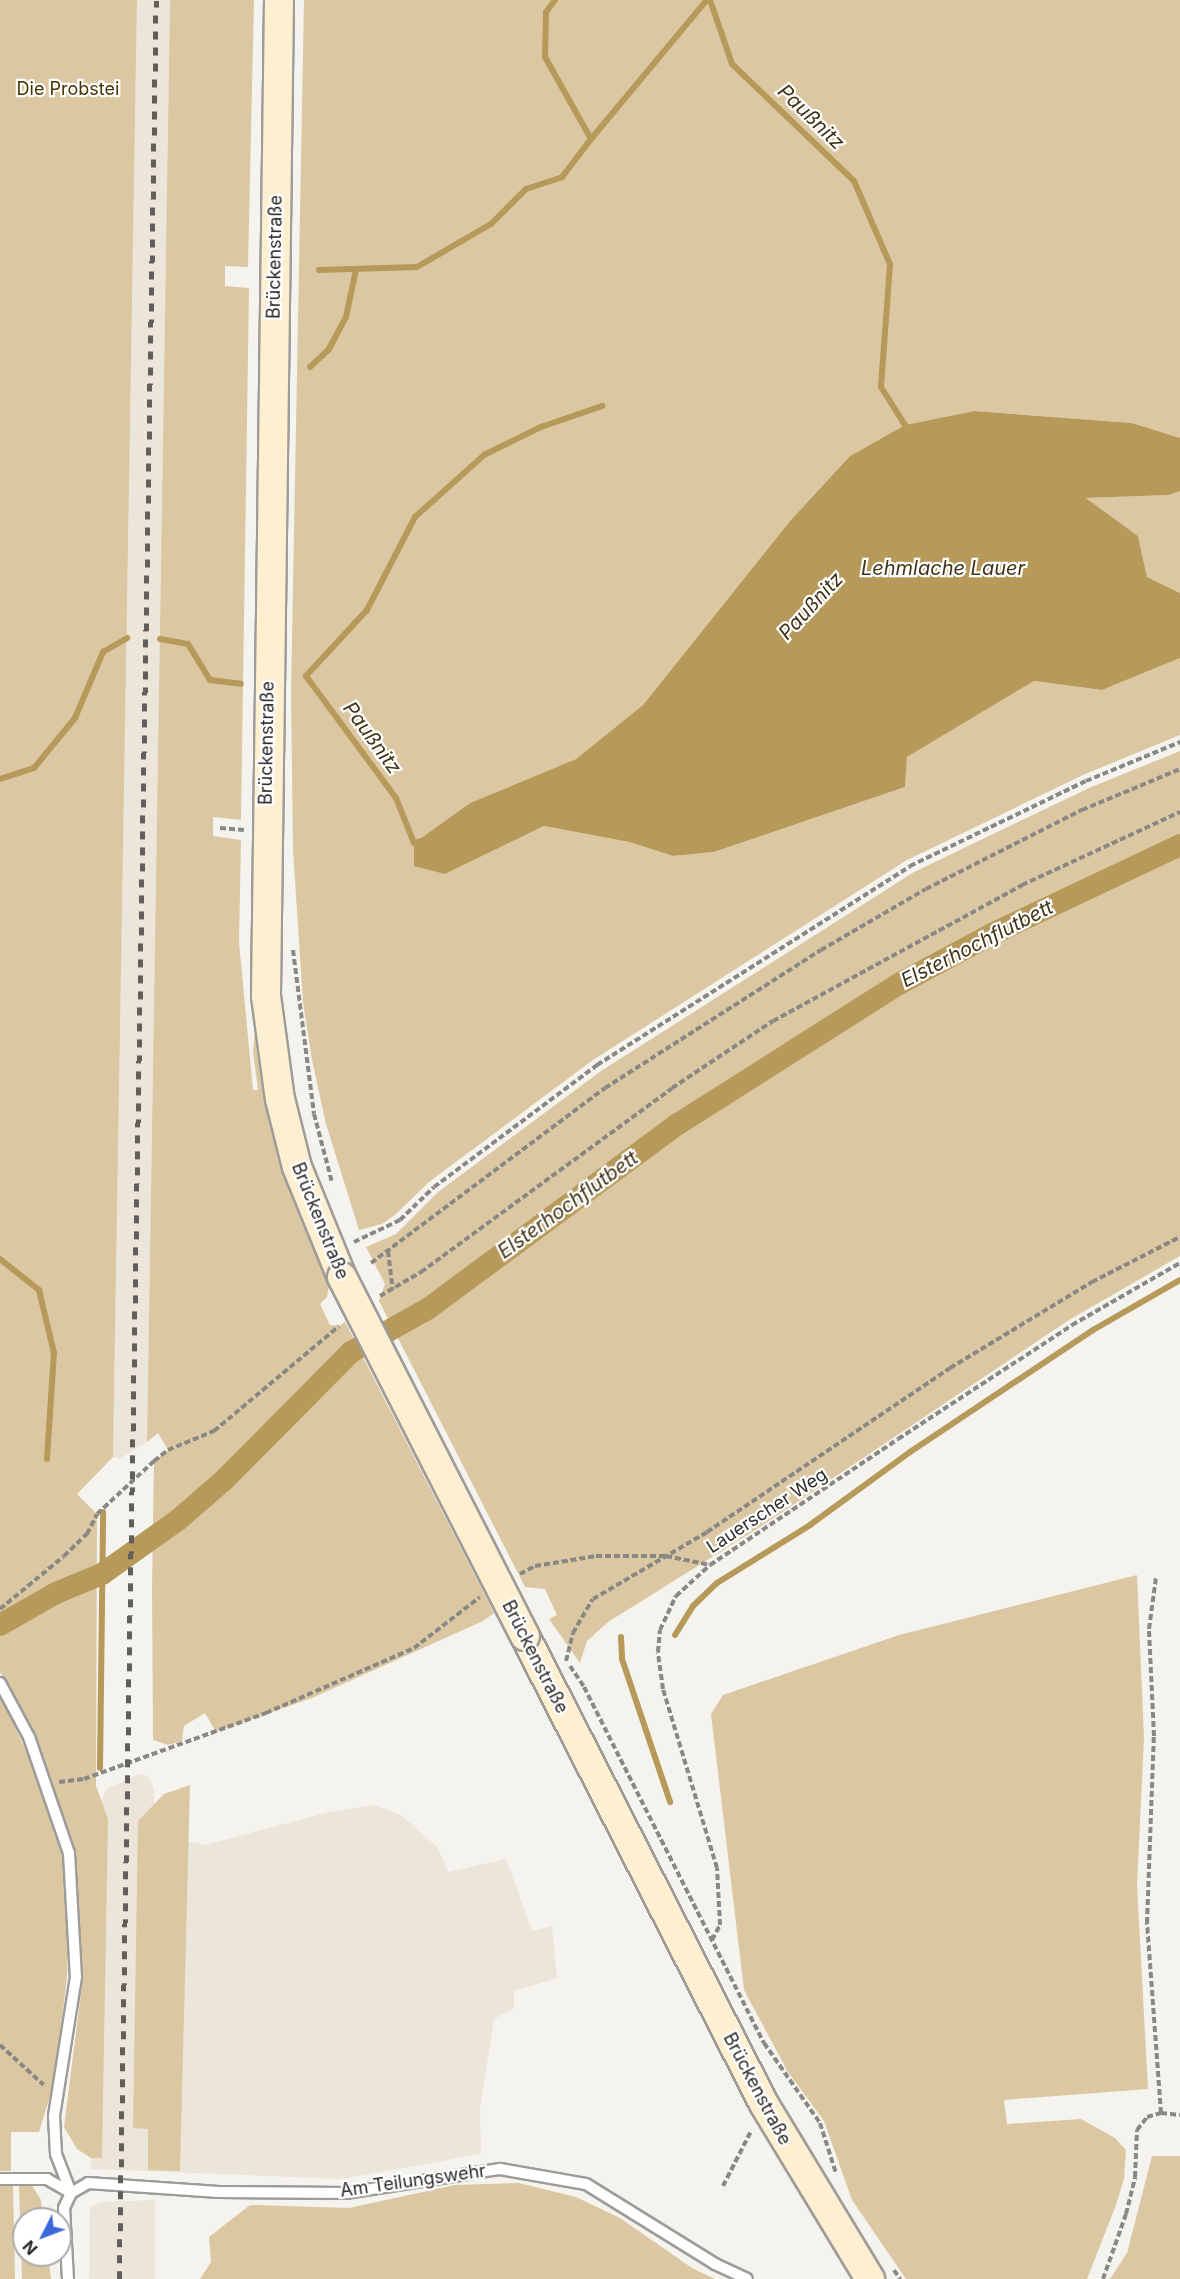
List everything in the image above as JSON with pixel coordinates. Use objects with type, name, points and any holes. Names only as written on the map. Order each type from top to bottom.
[{"type":"main road","name":"Brückenstraße","points":[[279,0],[266,996],[278,1088],[297,1167],[348,1265],[525,1636],[764,2104],[878,2269]]},
{"type":"lane","points":[[0,1683],[29,1737],[48,1783],[69,1853],[76,1977],[54,2116],[56,2154],[71,2193],[64,2208],[68,2279]]},
{"type":"lane","name":"Am Teilungswehr","points":[[71,2193],[88,2183],[219,2192],[346,2193],[500,2169],[586,2184],[715,2264],[747,2279]]},
{"type":"lane","points":[[0,2179],[47,2179],[71,2193]]},
{"type":"path","points":[[350,1244],[399,1220],[434,1187],[597,1065],[910,866],[1076,785],[1180,742]]},
{"type":"path","points":[[371,1263],[605,1088],[821,950],[926,889],[1082,810],[1180,769]]},
{"type":"path","points":[[380,1296],[393,1290],[520,1202],[716,1057],[773,1022],[1012,890],[1180,812]]},
{"type":"path","points":[[220,828],[237,829]]},
{"type":"path","points":[[293,946],[314,1114],[333,1187]]},
{"type":"path","points":[[347,1234],[350,1244],[348,1265]]},
{"type":"path","points":[[566,1661],[573,1633],[594,1599],[794,1476],[950,1368],[1092,1282],[1180,1236]]},
{"type":"path","points":[[388,1251],[393,1290]]},
{"type":"path","name":"Lauerscher Weg","points":[[712,1940],[720,1925],[717,1868],[663,1689],[658,1652],[666,1613],[676,1596],[710,1565],[1072,1325],[1180,1263]]},
{"type":"path","points":[[0,1609],[87,1534],[97,1514],[154,1461],[168,1450],[214,1431],[339,1326]]},
{"type":"path","points":[[515,1577],[535,1566],[596,1556],[666,1556],[710,1565]]},
{"type":"path","points":[[1156,1577],[1149,1629],[1154,1736],[1147,1923],[1161,2113]]},
{"type":"path","points":[[48,1783],[84,1779],[266,1713],[414,1648],[484,1595]]},
{"type":"path","points":[[560,1653],[584,1687],[764,2043],[820,2123],[840,2182]]},
{"type":"path","points":[[0,2045],[58,2099]]},
{"type":"path","points":[[1103,2279],[1128,2205],[1137,2130],[1147,2117],[1161,2113],[1180,2115]]},
{"type":"path","points":[[878,2269],[900,2279]]},
{"type":"shaded area","points":[[137,0],[170,0],[147,1442],[119,1459],[113,1457]]},
{"type":"shaded area","points":[[139,1774],[148,1776],[154,1789],[154,1835],[205,1845],[329,1812],[375,1805],[401,1815],[438,1848],[448,1872],[506,1859],[532,1931],[552,1926],[557,1978],[514,1991],[514,2008],[494,2019],[480,2109],[481,2154],[342,2179],[91,2169],[97,1807],[108,1788]]},
{"type":"shaded area","points":[[155,2200],[155,2279],[89,2279],[90,2208],[99,2202]]},
{"type":"green space","name":"Die Probstei","points":[[0,0],[137,0],[113,1457],[77,1494],[97,1514],[96,1786],[108,1819],[102,2158],[91,2158],[77,2149],[64,2127],[83,1977],[75,1850],[35,1734],[0,1672]]},
{"type":"green space","points":[[170,0],[254,0],[248,267],[225,266],[225,286],[249,288],[241,820],[213,817],[213,836],[241,840],[239,942],[253,1090],[258,1090],[253,1052],[255,1028],[271,1128],[299,1216],[329,1285],[327,1297],[320,1304],[330,1325],[339,1326],[345,1322],[494,1613],[483,1621],[312,1698],[216,1732],[205,1713],[184,1726],[182,1741],[168,1745],[153,1740],[152,1587],[154,1461],[168,1450],[158,1433],[147,1442]]},
{"type":"green space","points":[[304,0],[1180,0],[1180,438],[1132,423],[974,411],[905,425],[850,456],[790,521],[643,705],[576,759],[470,803],[414,843],[445,874],[544,826],[629,842],[673,856],[714,852],[905,787],[907,757],[1034,681],[1102,690],[1180,658],[1180,735],[1083,775],[907,860],[593,1060],[429,1182],[395,1215],[382,1224],[359,1230],[326,1124],[312,1060],[303,1002],[293,850],[291,693]]},
{"type":"green space","points":[[1180,491],[1180,593],[1147,577],[1138,536],[1086,498],[1169,495]]},
{"type":"green space","name":"Elsterhochflutbett","points":[[1180,751],[1180,1256],[1069,1320],[757,1529],[608,1622],[587,1641],[580,1663],[549,1619],[557,1615],[545,1589],[525,1587],[379,1301],[385,1284],[366,1247],[396,1234],[438,1192],[601,1071],[914,872],[1089,788]]},
{"type":"green space","points":[[1137,1575],[1144,1738],[1137,1885],[1148,2089],[1004,2100],[1007,2124],[1081,2119],[1115,2138],[1126,2150],[1124,2179],[1116,2205],[1087,2279],[906,2279],[852,2200],[824,2121],[788,2072],[744,1990],[711,1714],[723,1695],[899,1635]]},
{"type":"green space","points":[[0,1695],[42,1785],[62,1854],[69,1921],[67,1977],[55,2080],[39,2132],[11,2132],[11,2171],[0,2171]]},
{"type":"green space","points":[[190,1785],[180,2171],[148,2170],[148,2129],[133,2128],[138,1821],[164,1794]]},
{"type":"green space","points":[[1152,2156],[1180,2156],[1180,2279],[1110,2279],[1127,2253]]},
{"type":"green space","points":[[519,2183],[576,2197],[620,2218],[692,2268],[715,2279],[200,2279],[211,2262],[209,2237],[250,2205],[349,2208],[455,2185]]},
{"type":"green space","points":[[0,2184],[13,2185],[12,2267],[15,2267],[15,2279],[0,2279]]},
{"type":"green space","points":[[19,2184],[31,2184],[41,2200],[42,2207],[20,2207]]},
{"type":"green space","points":[[22,2267],[50,2267],[51,2279],[22,2279]]},
{"type":"water","name":"Lehmlache Lauer","points":[[974,411],[1132,423],[1180,438],[1180,491],[1169,495],[1086,498],[1138,536],[1147,577],[1180,593],[1180,658],[1102,690],[1034,681],[907,757],[905,787],[714,852],[673,856],[629,842],[544,826],[445,874],[414,866],[414,843],[470,803],[576,759],[643,705],[790,521],[850,456],[905,425]]},
{"type":"waterway","points":[[319,270],[417,267],[491,224],[526,189],[562,177],[591,139],[545,57],[546,12],[555,0]]},
{"type":"waterway","points":[[591,139],[707,0]]},
{"type":"waterway","name":"Paußnitz","points":[[710,0],[732,64],[854,181],[890,264],[881,387],[905,425],[905,432]]},
{"type":"waterway","points":[[310,367],[329,349],[346,317],[356,269]]},
{"type":"waterway","points":[[422,841],[414,843],[396,798],[306,676],[367,610],[415,517],[484,455],[541,427],[602,406]]},
{"type":"waterway","name":"Paußnitz","points":[[0,779],[34,768],[75,718],[103,652],[127,638]]},
{"type":"waterway","name":"Paußnitz","points":[[160,639],[188,644],[210,680],[241,684]]},
{"type":"waterway","name":"Elsterhochflutbett","points":[[0,1625],[56,1593],[102,1574],[178,1520],[224,1480],[351,1352],[429,1308],[678,1124],[897,985],[992,934],[1180,845]]},
{"type":"waterway","points":[[0,1259],[39,1290],[54,1353],[47,1459]]},
{"type":"waterway","points":[[675,1635],[693,1606],[717,1583],[810,1525],[910,1452],[1093,1330],[1180,1280]]},
{"type":"waterway","points":[[100,1768],[103,1512]]},
{"type":"waterway","points":[[621,1637],[622,1659],[670,1802]]},
{"type":"railway","points":[[119,2279],[156,0]]}]
